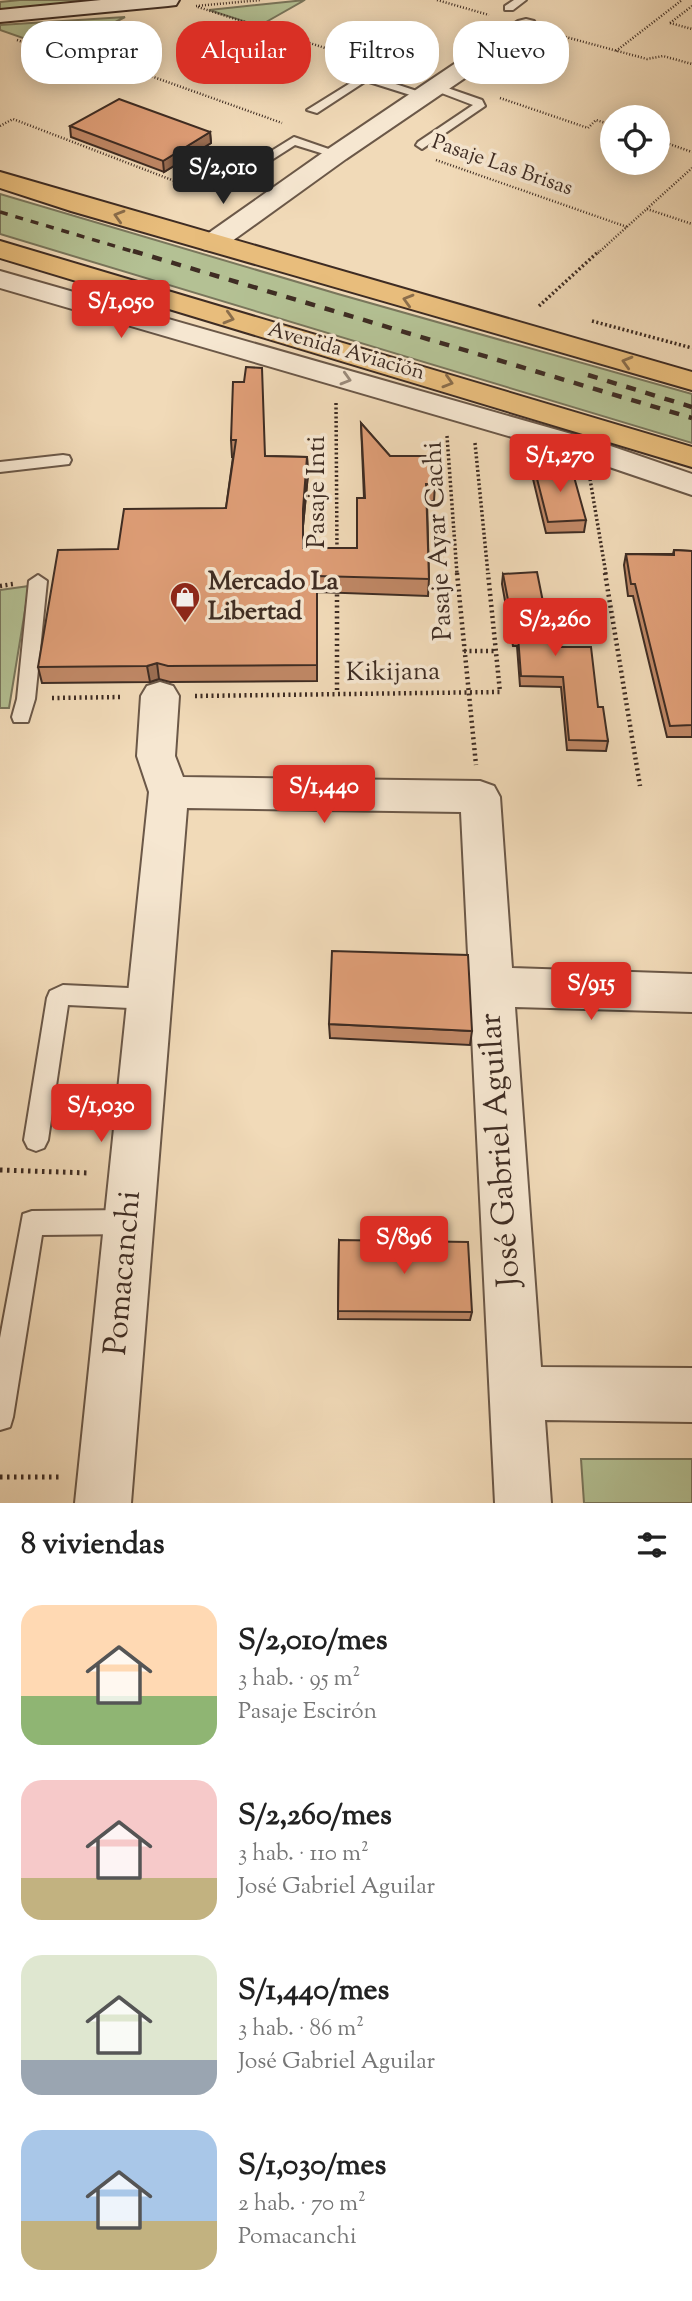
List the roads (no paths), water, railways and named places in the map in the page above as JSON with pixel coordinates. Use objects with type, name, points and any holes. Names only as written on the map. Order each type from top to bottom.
[{"type":"main road","points":[[0,180],[692,381]]},
{"type":"main road","points":[[11,252],[33,288]]},
{"type":"main road","name":"Avenida Aviación","points":[[11,252],[692,457]]},
{"type":"main road","points":[[256,353],[328,346]]},
{"type":"street","points":[[0,16],[168,0]]},
{"type":"street","points":[[212,243],[453,75]]},
{"type":"street","name":"Avenida Aviación","points":[[0,279],[335,376],[480,429],[585,448],[692,485]]},
{"type":"street","points":[[160,696],[156,756],[169,792]]},
{"type":"street","name":"José Gabriel Aguilar","points":[[169,792],[480,797],[523,1503]]},
{"type":"street","name":"Pomacanchi","points":[[104,1490],[169,792]]},
{"type":"street","points":[[491,987],[692,992]]},
{"type":"street","points":[[516,1393],[692,1395]]},
{"type":"lane","points":[[509,8],[521,0]]},
{"type":"lane","points":[[313,110],[361,77],[434,88],[470,100],[479,106],[422,145]]},
{"type":"lane","points":[[221,186],[293,141],[337,154]]},
{"type":"lane","points":[[0,467],[63,460]]},
{"type":"lane","points":[[21,718],[26,699],[38,581]]},
{"type":"lane","points":[[36,1140],[58,998],[62,995],[150,999]]},
{"type":"lane","points":[[0,1417],[32,1223],[129,1222]]},
{"type":"railway","points":[[0,212],[138,253]]},
{"type":"railway","points":[[133,251],[692,418]]},
{"type":"railway","points":[[588,375],[692,407]]},
{"type":"place","name":"Mercado La Libertad","points":[[185,624]]}]
